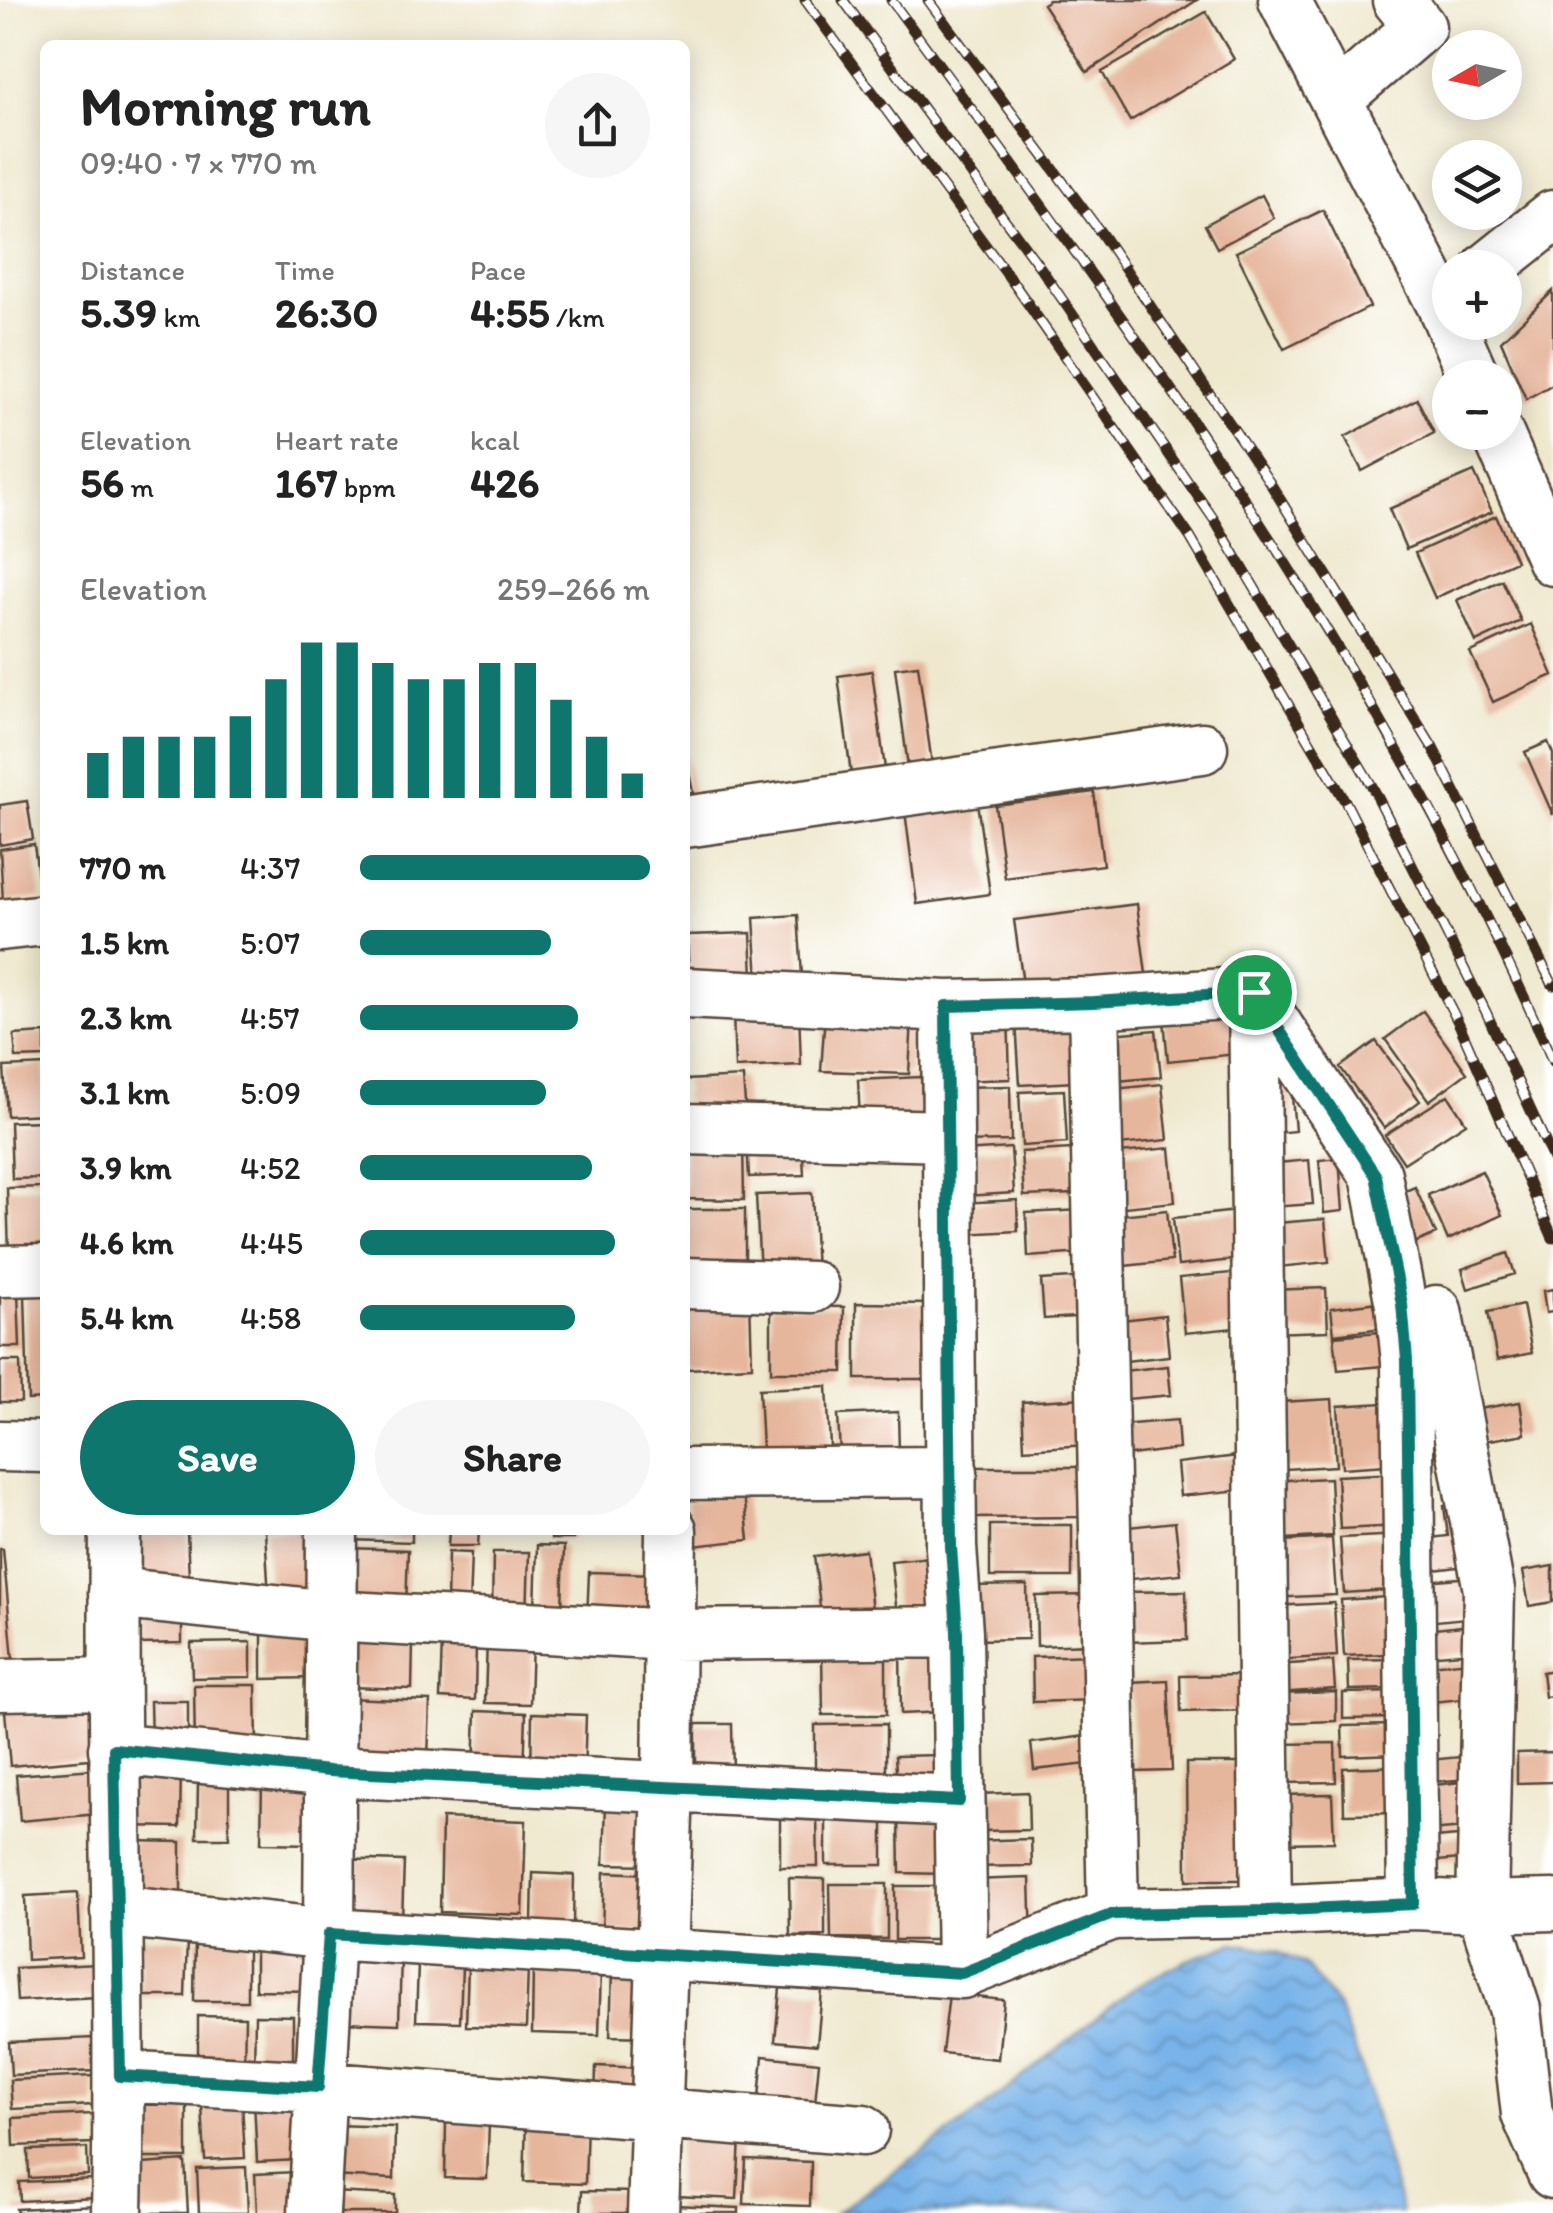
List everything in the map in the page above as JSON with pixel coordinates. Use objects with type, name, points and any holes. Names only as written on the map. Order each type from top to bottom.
[{"type":"street","points":[[1294,4],[1336,100],[1432,275]]},
{"type":"street","points":[[1336,100],[1409,13]]},
{"type":"street","points":[[1510,250],[1553,216]]},
{"type":"street","points":[[1506,450],[1553,560]]},
{"type":"street","points":[[690,821],[1202,748]]},
{"type":"street","points":[[0,925],[40,921]]},
{"type":"street","points":[[690,993],[946,1006],[1254,992]]},
{"type":"street","points":[[1254,992],[1376,1176],[1402,1304],[1407,1360],[1413,1904]]},
{"type":"street","points":[[1254,992],[1266,1911]]},
{"type":"street","points":[[1094,1002],[1113,1914]]},
{"type":"street","points":[[946,1006],[951,1547],[957,1632],[962,1973]]},
{"type":"street","points":[[690,1129],[947,1136]]},
{"type":"street","points":[[0,1271],[40,1270]]},
{"type":"street","points":[[690,1283],[813,1288]]},
{"type":"street","points":[[1436,1311],[1489,1590],[1482,1907],[1534,2016],[1527,2114],[1553,2173]]},
{"type":"street","points":[[0,1446],[40,1447]]},
{"type":"street","points":[[690,1474],[952,1472]]},
{"type":"street","points":[[115,1535],[120,2076],[116,2213]]},
{"type":"street","points":[[314,2213],[329,1934],[332,1535]]},
{"type":"street","points":[[653,2213],[668,1787],[670,1535]]},
{"type":"street","points":[[114,1593],[331,1616],[670,1635],[957,1632]]},
{"type":"street","points":[[0,1685],[114,1684]]},
{"type":"street","points":[[114,1749],[329,1771],[959,1801]]},
{"type":"street","points":[[116,1911],[329,1934],[962,1973],[1113,1914],[1413,1904],[1553,1905]]},
{"type":"street","points":[[120,2076],[318,2087],[863,2130]]},
{"type":"street","points":[[1552,2213],[1553,2202]]},
{"type":"water","points":[[1234,1943],[1274,1950],[1305,1965],[1338,2007],[1361,2066],[1402,2213],[835,2213],[975,2115],[1136,1986],[1185,1961]]},
{"type":"building","points":[[1049,0],[1197,0],[1087,72],[1043,4]]},
{"type":"building","points":[[1206,12],[1234,59],[1130,121],[1102,72]]},
{"type":"building","points":[[1262,195],[1274,218],[1217,248],[1205,225]]},
{"type":"building","points":[[1323,210],[1370,307],[1284,349],[1236,252]]},
{"type":"building","points":[[1553,291],[1553,384],[1526,399],[1522,390],[1522,360],[1509,360],[1501,341],[1522,340],[1522,321]]},
{"type":"building","points":[[1417,399],[1432,429],[1432,434],[1362,471],[1345,437]]},
{"type":"building","points":[[1474,472],[1492,512],[1406,549],[1389,509]]},
{"type":"building","points":[[1496,516],[1516,561],[1435,598],[1415,553]]},
{"type":"building","points":[[1502,580],[1521,621],[1476,642],[1457,600]]},
{"type":"building","points":[[1531,624],[1553,675],[1493,702],[1470,652]]},
{"type":"building","points":[[918,665],[932,764],[908,767],[895,668]]},
{"type":"building","points":[[872,671],[885,769],[851,774],[838,676]]},
{"type":"building","points":[[1548,742],[1553,754],[1553,815],[1525,752]]},
{"type":"building","points":[[1094,792],[1103,865],[1005,878],[995,805]]},
{"type":"building","points":[[27,801],[33,839],[0,845],[0,805]]},
{"type":"building","points":[[977,802],[990,894],[917,904],[905,811]]},
{"type":"building","points":[[34,844],[40,897],[3,902],[0,849]]},
{"type":"building","points":[[1137,904],[1146,974],[1024,991],[1014,920]]},
{"type":"building","points":[[798,915],[802,976],[758,979],[754,918]]},
{"type":"building","points":[[751,933],[753,976],[690,979],[690,935]]},
{"type":"building","points":[[799,1010],[801,1065],[735,1068],[733,1013]]},
{"type":"building","points":[[1423,1011],[1467,1073],[1429,1101],[1385,1039]]},
{"type":"building","points":[[1233,1012],[1237,1054],[1168,1061],[1164,1020]]},
{"type":"building","points":[[825,1013],[912,1017],[909,1074],[821,1071]]},
{"type":"building","points":[[1008,1013],[1010,1079],[956,1081],[954,1014]]},
{"type":"building","points":[[1071,1017],[1075,1082],[1020,1085],[1016,1021]]},
{"type":"building","points":[[1156,1030],[1161,1077],[1106,1082],[1101,1035]]},
{"type":"building","points":[[40,1033],[40,1057],[16,1058],[14,1035]]},
{"type":"building","points":[[1376,1041],[1420,1101],[1384,1128],[1340,1067]]},
{"type":"building","points":[[1289,1062],[1295,1131],[1276,1133],[1269,1064]]},
{"type":"building","points":[[40,1065],[40,1114],[7,1116],[4,1067]]},
{"type":"building","points":[[743,1077],[746,1116],[690,1119],[690,1080]]},
{"type":"building","points":[[921,1077],[923,1117],[860,1120],[858,1080]]},
{"type":"building","points":[[1162,1084],[1168,1140],[1110,1146],[1104,1090]]},
{"type":"building","points":[[1010,1086],[1011,1141],[959,1142],[958,1087]]},
{"type":"building","points":[[1064,1090],[1067,1143],[1022,1146],[1019,1092]]},
{"type":"building","points":[[1448,1095],[1466,1123],[1404,1163],[1385,1135]]},
{"type":"building","points":[[40,1121],[40,1178],[12,1179],[10,1122]]},
{"type":"building","points":[[802,1139],[804,1175],[749,1177],[747,1141]]},
{"type":"building","points":[[690,1140],[743,1141],[744,1200],[690,1199]]},
{"type":"building","points":[[1011,1148],[1014,1193],[964,1196],[961,1151]]},
{"type":"building","points":[[1170,1148],[1175,1202],[1115,1208],[1109,1154]]},
{"type":"building","points":[[1071,1149],[1074,1194],[1024,1196],[1021,1152]]},
{"type":"building","points":[[1339,1158],[1343,1211],[1324,1213],[1319,1160]]},
{"type":"building","points":[[1309,1160],[1313,1204],[1271,1207],[1267,1164]]},
{"type":"building","points":[[1482,1171],[1502,1215],[1448,1240],[1428,1195]]},
{"type":"building","points":[[40,1187],[40,1254],[9,1255],[7,1188]]},
{"type":"building","points":[[1415,1187],[1436,1234],[1405,1247],[1384,1200]]},
{"type":"building","points":[[812,1193],[816,1272],[760,1275],[756,1195]]},
{"type":"building","points":[[1017,1200],[1018,1231],[962,1234],[960,1203]]},
{"type":"building","points":[[690,1209],[745,1209],[745,1264],[690,1264]]},
{"type":"building","points":[[1082,1210],[1084,1253],[1028,1257],[1026,1213]]},
{"type":"building","points":[[1167,1210],[1172,1261],[1114,1267],[1110,1216]]},
{"type":"building","points":[[1237,1211],[1242,1259],[1178,1266],[1173,1218]]},
{"type":"building","points":[[1325,1219],[1329,1262],[1268,1268],[1265,1224]]},
{"type":"building","points":[[1508,1253],[1515,1274],[1468,1289],[1462,1269]]},
{"type":"building","points":[[1241,1272],[1246,1327],[1185,1333],[1179,1278]]},
{"type":"building","points":[[1087,1277],[1090,1316],[1044,1319],[1041,1280]]},
{"type":"building","points":[[1326,1288],[1328,1331],[1269,1333],[1268,1290]]},
{"type":"building","points":[[1553,1289],[1553,1312],[1546,1313],[1543,1291]]},
{"type":"building","points":[[18,1292],[20,1347],[0,1347],[0,1293]]},
{"type":"building","points":[[25,1295],[40,1295],[40,1399],[28,1400]]},
{"type":"building","points":[[750,1297],[752,1366],[690,1369],[690,1300]]},
{"type":"building","points":[[1387,1301],[1391,1327],[1334,1334],[1331,1308]]},
{"type":"building","points":[[856,1303],[932,1304],[931,1379],[856,1379]]},
{"type":"building","points":[[1523,1305],[1532,1353],[1497,1360],[1488,1312]]},
{"type":"building","points":[[771,1306],[844,1307],[843,1372],[771,1372]]},
{"type":"building","points":[[1165,1315],[1169,1356],[1117,1362],[1113,1321]]},
{"type":"building","points":[[1391,1331],[1394,1365],[1338,1370],[1334,1336]]},
{"type":"building","points":[[0,1361],[20,1361],[21,1402],[0,1402]]},
{"type":"building","points":[[1168,1366],[1171,1395],[1116,1400],[1114,1372]]},
{"type":"building","points":[[827,1386],[830,1447],[762,1450],[759,1389]]},
{"type":"building","points":[[1084,1398],[1087,1445],[1024,1449],[1022,1402]]},
{"type":"building","points":[[1332,1399],[1336,1466],[1267,1470],[1263,1403]]},
{"type":"building","points":[[1399,1402],[1402,1464],[1342,1468],[1338,1406]]},
{"type":"building","points":[[1520,1402],[1525,1434],[1484,1441],[1478,1409]]},
{"type":"building","points":[[898,1412],[899,1452],[840,1455],[838,1415]]},
{"type":"building","points":[[1177,1420],[1179,1449],[1114,1457],[1110,1426]]},
{"type":"building","points":[[1238,1456],[1242,1490],[1180,1496],[1177,1463]]},
{"type":"building","points":[[967,1467],[1079,1467],[1080,1517],[967,1518]]},
{"type":"building","points":[[1398,1473],[1400,1526],[1340,1529],[1337,1476]]},
{"type":"building","points":[[1330,1478],[1333,1536],[1270,1540],[1267,1481]]},
{"type":"building","points":[[744,1494],[749,1540],[693,1546],[690,1500]]},
{"type":"building","points":[[1468,1503],[1475,1565],[1417,1572],[1414,1540],[1448,1536],[1444,1506]]},
{"type":"building","points":[[1175,1522],[1181,1574],[1123,1580],[1118,1528]]},
{"type":"building","points":[[990,1525],[1072,1525],[1072,1577],[990,1577]]},
{"type":"building","points":[[136,1535],[187,1535],[189,1579],[139,1582]]},
{"type":"building","points":[[265,1535],[312,1535],[315,1595],[269,1598]]},
{"type":"building","points":[[349,1535],[412,1535],[412,1542],[349,1540]]},
{"type":"building","points":[[449,1535],[479,1535],[478,1546],[448,1546]]},
{"type":"building","points":[[551,1535],[573,1535],[573,1539],[551,1539]]},
{"type":"building","points":[[1401,1535],[1404,1589],[1344,1593],[1340,1538]]},
{"type":"building","points":[[1332,1538],[1336,1595],[1268,1598],[1265,1542]]},
{"type":"building","points":[[537,1545],[564,1546],[562,1611],[535,1610]]},
{"type":"building","points":[[347,1548],[408,1550],[406,1608],[345,1606]]},
{"type":"building","points":[[0,1549],[14,1670],[0,1671]]},
{"type":"building","points":[[865,1550],[872,1610],[821,1615],[814,1556]]},
{"type":"building","points":[[448,1552],[471,1553],[469,1609],[447,1609]]},
{"type":"building","points":[[493,1552],[529,1552],[527,1619],[492,1617]]},
{"type":"building","points":[[940,1556],[946,1609],[897,1614],[891,1561]]},
{"type":"building","points":[[1553,1566],[1553,1602],[1529,1606],[1523,1571]]},
{"type":"building","points":[[589,1572],[656,1574],[654,1623],[587,1620]]},
{"type":"building","points":[[1483,1576],[1487,1616],[1417,1623],[1413,1582]]},
{"type":"building","points":[[1027,1585],[1028,1639],[972,1640],[970,1586]]},
{"type":"building","points":[[1186,1591],[1187,1640],[1126,1642],[1124,1592]]},
{"type":"building","points":[[1090,1595],[1091,1644],[1037,1646],[1036,1596]]},
{"type":"building","points":[[1402,1596],[1406,1653],[1344,1656],[1341,1600]]},
{"type":"building","points":[[1334,1603],[1337,1656],[1275,1660],[1272,1606]]},
{"type":"building","points":[[182,1611],[182,1643],[138,1644],[138,1613]]},
{"type":"building","points":[[262,1622],[314,1622],[315,1678],[262,1679]]},
{"type":"building","points":[[1481,1624],[1484,1651],[1427,1656],[1425,1630]]},
{"type":"building","points":[[487,1638],[532,1640],[530,1704],[485,1703]]},
{"type":"building","points":[[348,1641],[413,1643],[412,1689],[347,1687]]},
{"type":"building","points":[[442,1641],[476,1642],[475,1700],[440,1698]]},
{"type":"building","points":[[251,1642],[251,1677],[192,1678],[191,1643]]},
{"type":"building","points":[[940,1650],[943,1712],[901,1714],[900,1651]]},
{"type":"building","points":[[822,1652],[886,1652],[886,1715],[823,1715]]},
{"type":"building","points":[[1093,1655],[1095,1700],[1033,1702],[1032,1657]]},
{"type":"building","points":[[1392,1659],[1394,1689],[1349,1690],[1348,1660]]},
{"type":"building","points":[[1480,1660],[1483,1697],[1422,1703],[1418,1666]]},
{"type":"building","points":[[1333,1661],[1335,1689],[1278,1693],[1276,1665]]},
{"type":"building","points":[[1553,1670],[1553,1696],[1545,1697],[1542,1672]]},
{"type":"building","points":[[1247,1675],[1248,1710],[1181,1712],[1180,1676]]},
{"type":"building","points":[[1168,1680],[1172,1771],[1134,1772],[1130,1682]]},
{"type":"building","points":[[194,1685],[256,1685],[257,1748],[195,1750]]},
{"type":"building","points":[[1336,1692],[1336,1721],[1275,1723],[1275,1694]]},
{"type":"building","points":[[1397,1692],[1398,1718],[1343,1719],[1343,1693]]},
{"type":"building","points":[[344,1698],[430,1701],[428,1759],[342,1756]]},
{"type":"building","points":[[150,1701],[188,1701],[188,1742],[151,1742]]},
{"type":"building","points":[[96,1703],[101,1758],[10,1766],[5,1711]]},
{"type":"building","points":[[476,1711],[526,1713],[524,1774],[474,1772]]},
{"type":"building","points":[[532,1713],[586,1715],[584,1778],[531,1776]]},
{"type":"building","points":[[696,1724],[732,1724],[733,1773],[696,1773]]},
{"type":"building","points":[[886,1724],[886,1784],[815,1784],[815,1725]]},
{"type":"building","points":[[1397,1725],[1398,1754],[1343,1756],[1342,1726]]},
{"type":"building","points":[[1094,1735],[1097,1763],[1034,1770],[1031,1743]]},
{"type":"building","points":[[1335,1743],[1336,1782],[1283,1783],[1281,1744]]},
{"type":"building","points":[[1553,1752],[1553,1782],[1517,1783],[1517,1753]]},
{"type":"building","points":[[941,1755],[943,1784],[897,1786],[895,1756]]},
{"type":"building","points":[[1480,1755],[1482,1778],[1431,1782],[1429,1760]]},
{"type":"building","points":[[1186,1763],[1251,1763],[1252,1880],[1187,1880]]},
{"type":"building","points":[[1401,1766],[1402,1813],[1344,1814],[1343,1768]]},
{"type":"building","points":[[125,1767],[181,1768],[180,1827],[124,1826]]},
{"type":"building","points":[[94,1769],[98,1814],[20,1821],[16,1775]]},
{"type":"building","points":[[262,1778],[314,1779],[313,1844],[261,1843]]},
{"type":"building","points":[[1471,1781],[1476,1827],[1429,1831],[1425,1786]]},
{"type":"building","points":[[198,1782],[229,1782],[229,1838],[197,1838]]},
{"type":"building","points":[[1028,1792],[1029,1830],[979,1831],[978,1794]]},
{"type":"building","points":[[1332,1794],[1334,1842],[1280,1843],[1279,1795]]},
{"type":"building","points":[[606,1802],[650,1804],[649,1865],[604,1864]]},
{"type":"building","points":[[826,1805],[883,1805],[883,1865],[826,1865]]},
{"type":"building","points":[[780,1815],[817,1815],[818,1867],[780,1867]]},
{"type":"building","points":[[899,1816],[947,1816],[947,1874],[900,1873]]},
{"type":"building","points":[[442,1818],[526,1821],[523,1915],[440,1912]]},
{"type":"building","points":[[1479,1834],[1482,1857],[1427,1862],[1425,1839]]},
{"type":"building","points":[[1031,1839],[1032,1866],[969,1867],[969,1841]]},
{"type":"building","points":[[132,1841],[181,1842],[181,1896],[131,1896]]},
{"type":"building","points":[[333,1859],[404,1861],[402,1921],[332,1918]]},
{"type":"building","points":[[604,1872],[650,1874],[648,1932],[602,1931]]},
{"type":"building","points":[[533,1873],[574,1875],[573,1923],[532,1922]]},
{"type":"building","points":[[789,1878],[825,1879],[825,1935],[790,1936]]},
{"type":"building","points":[[1030,1878],[1032,1942],[972,1944],[970,1880]]},
{"type":"building","points":[[830,1884],[887,1884],[887,1939],[831,1938]]},
{"type":"building","points":[[895,1886],[944,1886],[944,1940],[895,1940]]},
{"type":"building","points":[[78,1893],[81,1957],[27,1960],[25,1896]]},
{"type":"building","points":[[255,1935],[311,1936],[311,1991],[255,1990]]},
{"type":"building","points":[[140,1937],[187,1939],[185,1996],[140,1996]]},
{"type":"building","points":[[195,1938],[247,1939],[247,2001],[194,2001]]},
{"type":"building","points":[[344,1955],[401,1956],[399,2024],[342,2022]]},
{"type":"building","points":[[97,1964],[98,1997],[17,2001],[15,1968]]},
{"type":"building","points":[[418,1965],[462,1966],[460,2022],[416,2021]]},
{"type":"building","points":[[468,1965],[528,1967],[526,2028],[466,2026]]},
{"type":"building","points":[[533,1966],[601,1968],[599,2035],[532,2033]]},
{"type":"building","points":[[612,1971],[651,1973],[649,2037],[610,2036]]},
{"type":"building","points":[[780,1988],[822,1991],[817,2045],[775,2041]]},
{"type":"building","points":[[949,1994],[1004,2000],[998,2059],[942,2053]]},
{"type":"building","points":[[255,2015],[293,2016],[293,2071],[254,2071]]},
{"type":"building","points":[[198,2016],[245,2017],[244,2069],[198,2068]]},
{"type":"building","points":[[93,2038],[95,2071],[11,2075],[9,2042]]},
{"type":"building","points":[[763,2056],[819,2062],[814,2113],[758,2108]]},
{"type":"building","points":[[596,2066],[647,2068],[646,2105],[595,2104]]},
{"type":"building","points":[[93,2076],[94,2105],[12,2109],[10,2080]]},
{"type":"building","points":[[131,2096],[187,2096],[187,2158],[131,2158]]},
{"type":"building","points":[[295,2098],[298,2160],[257,2162],[254,2100]]},
{"type":"building","points":[[242,2103],[245,2158],[205,2160],[202,2105]]},
{"type":"building","points":[[92,2114],[93,2143],[14,2146],[13,2118]]},
{"type":"building","points":[[526,2120],[587,2122],[585,2184],[524,2182]]},
{"type":"building","points":[[446,2122],[489,2123],[487,2179],[445,2178]]},
{"type":"building","points":[[332,2125],[395,2127],[394,2179],[330,2176]]},
{"type":"building","points":[[678,2134],[740,2137],[737,2199],[676,2196]]},
{"type":"building","points":[[87,2148],[88,2175],[29,2178],[28,2150]]},
{"type":"building","points":[[746,2159],[811,2162],[810,2206],[744,2204]]},
{"type":"building","points":[[185,2161],[188,2213],[130,2213],[128,2165]]},
{"type":"building","points":[[246,2167],[248,2213],[199,2213],[197,2169]]},
{"type":"building","points":[[296,2172],[297,2213],[257,2213],[255,2174]]},
{"type":"building","points":[[94,2179],[95,2197],[20,2201],[19,2182]]},
{"type":"building","points":[[582,2191],[638,2192],[638,2213],[581,2213]]},
{"type":"building","points":[[332,2192],[395,2195],[395,2213],[331,2213]]},
{"type":"building","points":[[97,2205],[98,2213],[17,2213],[16,2209]]},
{"type":"building","points":[[675,2205],[739,2208],[739,2213],[675,2213]]},
{"type":"railway","points":[[805,0],[1017,288],[1190,537],[1345,801],[1459,1024],[1553,1238]]},
{"type":"railway","points":[[843,0],[1042,270],[1215,521],[1372,786],[1486,1012],[1553,1159]]},
{"type":"railway","points":[[891,0],[1166,382],[1336,645],[1415,781],[1487,920],[1553,1062]]},
{"type":"railway","points":[[928,0],[1101,233],[1270,483],[1433,748],[1553,985]]},
{"type":"route","points":[[1254,992],[1376,1176],[1402,1304],[1407,1360],[1413,1904],[1113,1914],[962,1973],[329,1934],[318,2087],[120,2076],[114,1749],[329,1771],[959,1801],[957,1632],[951,1547],[946,1006],[1254,992]]}]
